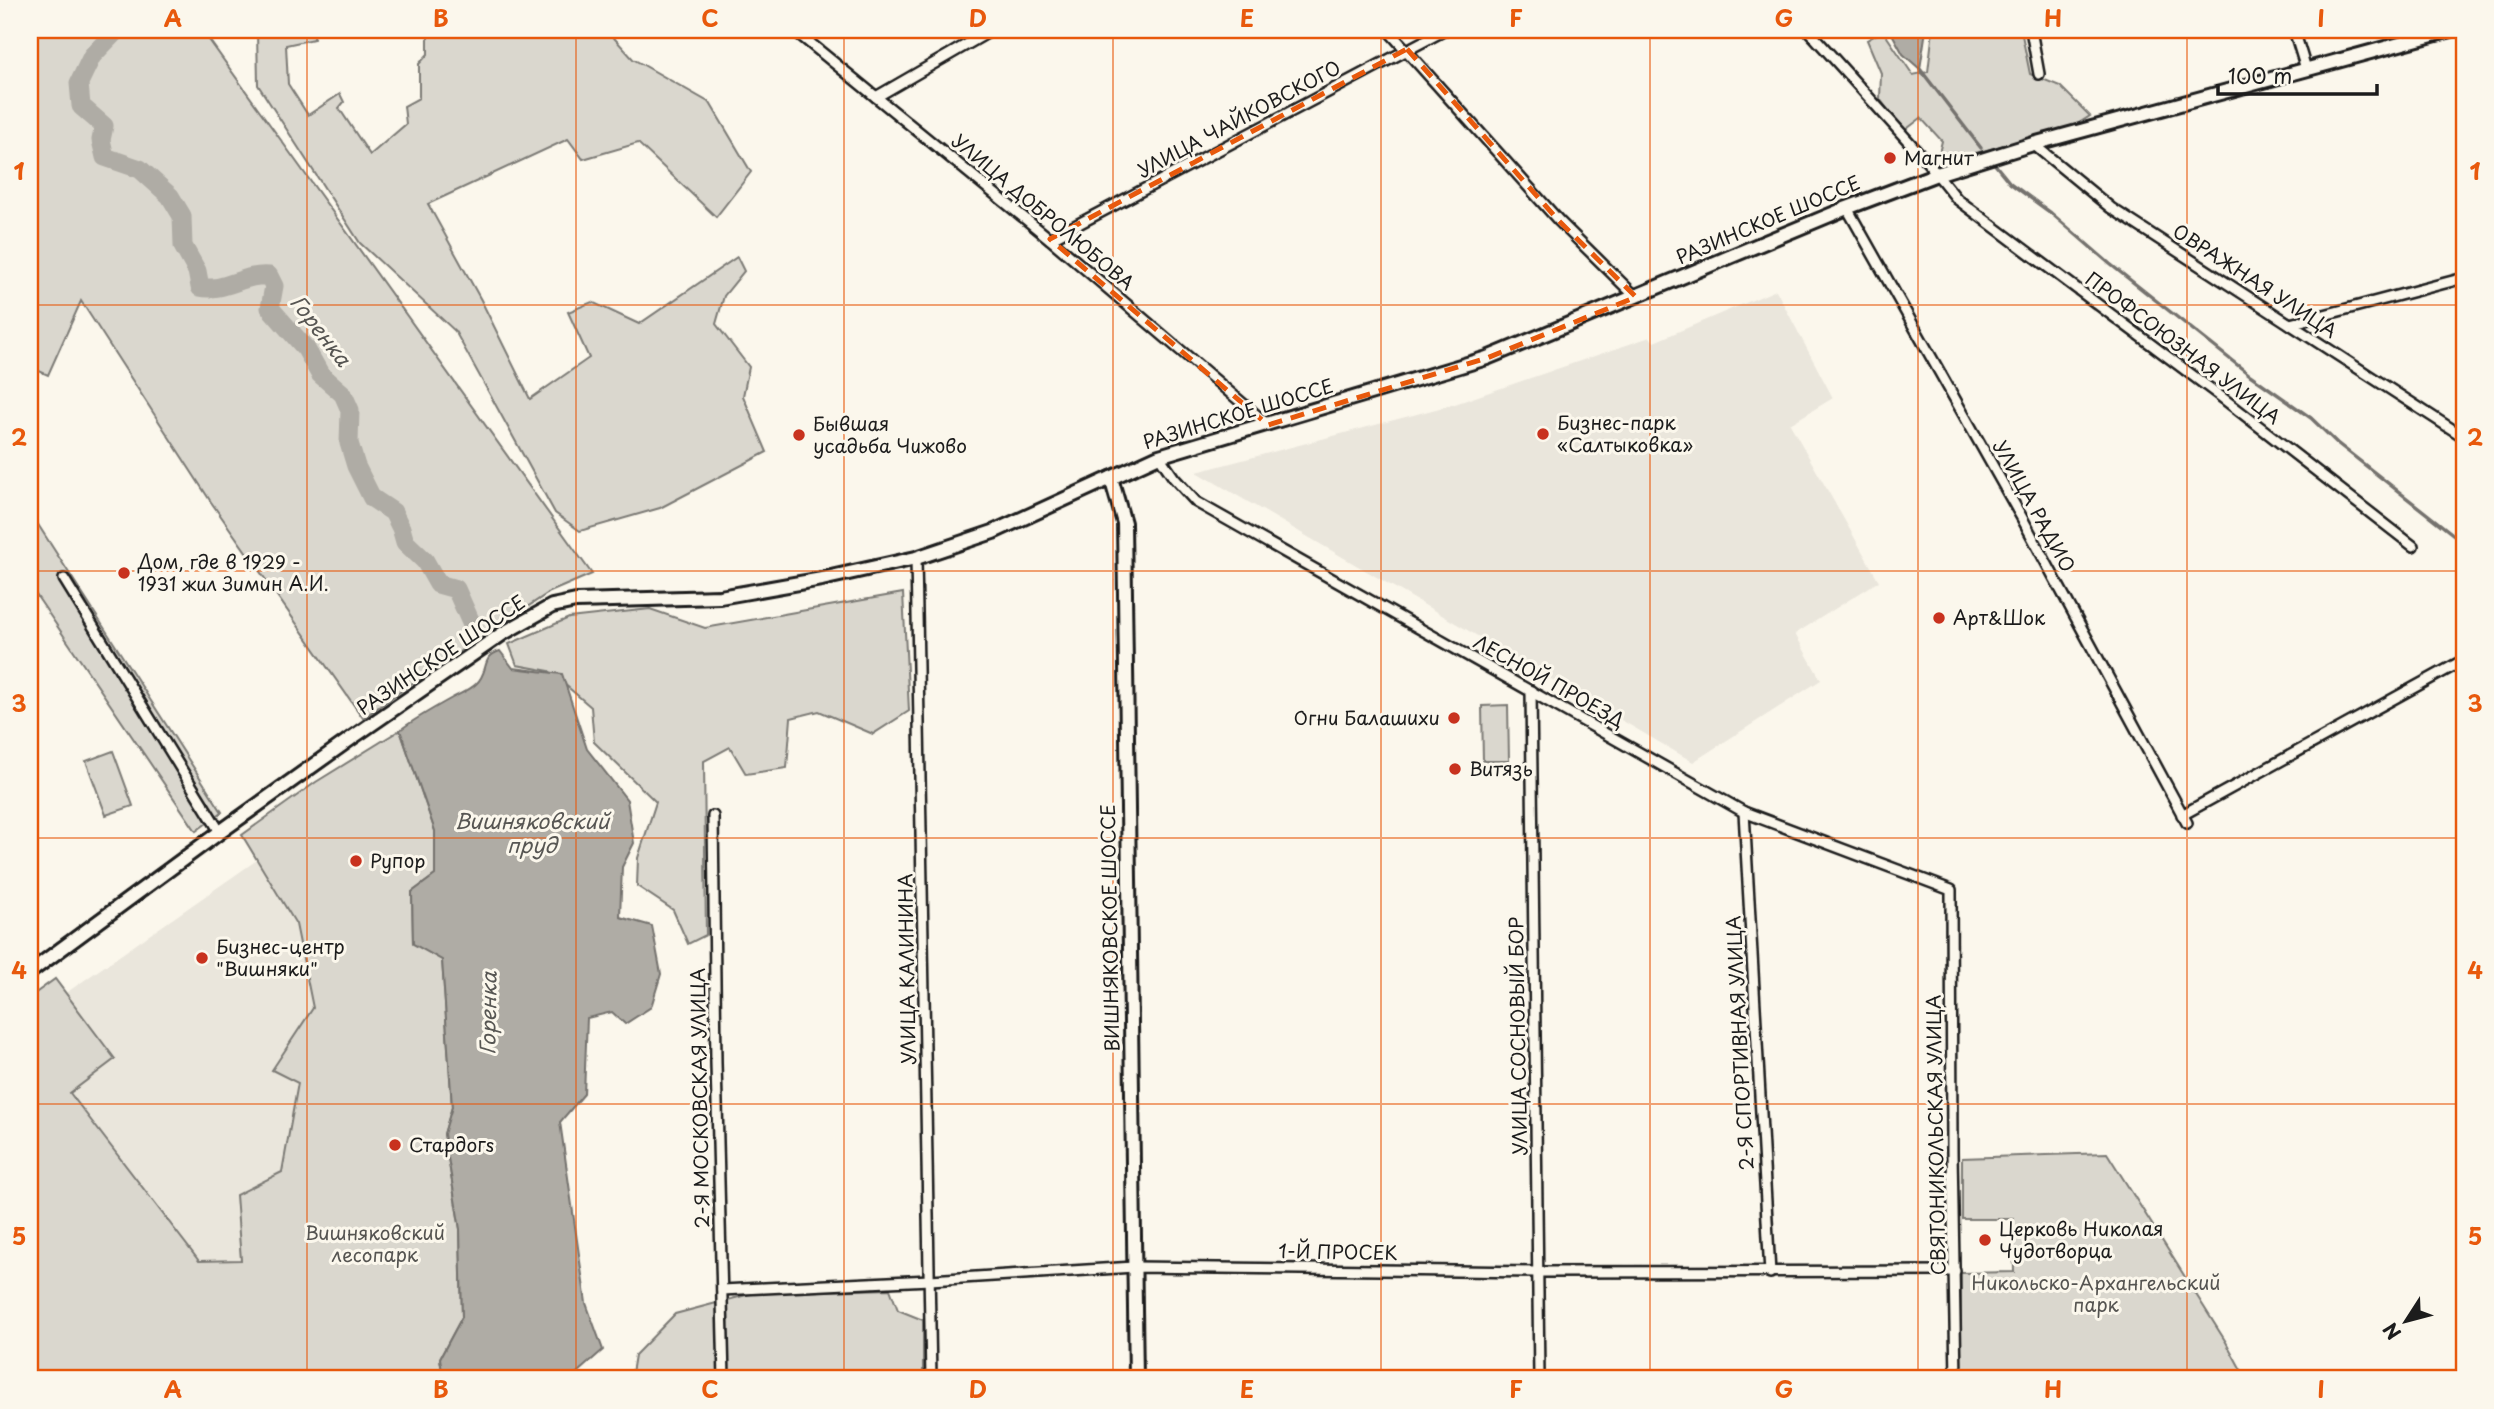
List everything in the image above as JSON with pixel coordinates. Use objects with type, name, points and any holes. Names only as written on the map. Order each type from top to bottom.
[{"type":"main road","name":"РАЗИНСКОЕ ШОССЕ","points":[[30,972],[220,832],[460,663],[502,634],[552,606],[576,601],[720,597],[822,579],[916,558],[993,532],[1159,456],[1487,358],[1847,208],[1937,174],[2034,144],[2451,30]]},
{"type":"main road","name":"ВИШНЯКОВСКОЕ ШОССЕ","points":[[1111,478],[1124,523],[1136,1379]]},
{"type":"street","name":"УЛИЦА ДОБРОЛЮБОВА","points":[[794,30],[1050,239],[1268,425]]},
{"type":"street","points":[[876,97],[992,30]]},
{"type":"street","points":[[1388,30],[1559,221],[1636,297]]},
{"type":"street","name":"УЛИЦА ЧАЙКОВСКОГО","points":[[1050,239],[1445,30]]},
{"type":"street","name":"ПРОФСОЮЗНАЯ УЛИЦА","points":[[1808,30],[1957,199],[2220,396],[2413,546]]},
{"type":"street","points":[[2031,30],[2039,74]]},
{"type":"street","points":[[2294,30],[2306,69]]},
{"type":"street","name":"ОВРАЖНАЯ УЛИЦА","points":[[2034,144],[2110,208],[2464,437]]},
{"type":"street","name":"УЛИЦА РАДИО","points":[[1847,208],[2022,518],[2185,819],[2464,660]]},
{"type":"street","points":[[2290,324],[2464,278]]},
{"type":"street","name":"ЛЕСНОЙ ПРОЕЗД","points":[[1159,456],[1174,478],[1196,502],[1744,812],[1951,890]]},
{"type":"street","name":"УЛИЦА КАЛИНИНА","points":[[916,558],[931,1379]]},
{"type":"street","points":[[64,579],[220,832]]},
{"type":"street","name":"УЛИЦА СОСНОВЫЙ БОР","points":[[1531,691],[1539,1379]]},
{"type":"street","name":"2-Я СПОРТИВНАЯ УЛИЦА","points":[[1744,812],[1770,1273]]},
{"type":"street","name":"2-Я МОСКОВСКАЯ УЛИЦА","points":[[713,817],[724,1379]]},
{"type":"street","name":"СВЯТОНИКОЛЬСКАЯ УЛИЦА","points":[[1951,890],[1956,1379]]},
{"type":"street","name":"1-Й ПРОСЕК","points":[[722,1290],[1134,1267],[1538,1272],[1955,1271]]},
{"type":"highlighted area","points":[[1407,49],[1559,221],[1636,297],[1487,358],[1268,425],[1050,239]]},
{"type":"shaded area","points":[[1776,290],[1833,398],[1790,424],[1879,581],[1795,634],[1821,680],[1693,762],[1197,472],[1455,404],[1650,337],[1654,342]]},
{"type":"shaded area","points":[[257,860],[296,924],[313,1008],[273,1070],[298,1083],[282,1173],[236,1196],[242,1260],[199,1261],[70,1092],[115,1059],[66,993]]},
{"type":"green space","points":[[30,30],[202,30],[592,574],[550,592],[363,718],[211,502],[81,301],[48,375],[30,367]]},
{"type":"green space","points":[[257,30],[315,30],[314,39],[286,45],[288,84],[308,115],[340,94],[344,102],[339,108],[370,155],[406,124],[404,106],[419,98],[419,64],[428,54],[428,30],[607,30],[633,59],[710,103],[751,172],[716,217],[638,143],[583,159],[568,139],[428,204],[481,300],[530,399],[589,358],[568,312],[592,302],[639,324],[737,257],[744,271],[724,296],[716,324],[749,367],[743,396],[767,452],[660,508],[580,531],[555,513],[455,331],[360,243],[258,85]]},
{"type":"green space","points":[[1933,30],[2021,30],[2030,74],[2060,86],[2090,116],[2074,126],[1943,162],[1939,153],[1942,141],[1921,118],[1904,131],[1880,99],[1881,73],[1867,40],[1883,31],[1913,75],[1928,72]]},
{"type":"green space","points":[[30,512],[222,812],[196,831],[30,586]]},
{"type":"green space","points":[[903,593],[909,711],[873,734],[819,711],[791,718],[787,768],[746,774],[730,747],[704,761],[706,935],[688,944],[673,910],[637,886],[638,858],[656,802],[594,742],[591,707],[549,671],[517,665],[509,644],[569,618],[650,609],[705,628]]},
{"type":"green space","points":[[1508,705],[1509,761],[1483,761],[1482,706]]},
{"type":"green space","name":"Вишняковский лесопарк","points":[[400,730],[435,831],[435,875],[412,892],[413,943],[442,959],[452,1107],[444,1134],[460,1229],[462,1317],[440,1358],[443,1379],[30,1379],[30,997],[55,979],[115,1059],[70,1093],[199,1261],[241,1260],[236,1195],[282,1172],[298,1083],[272,1070],[313,1008],[296,924],[242,835],[316,782]]},
{"type":"green space","points":[[113,751],[133,806],[106,815],[86,761]]},
{"type":"green space","name":"Никольско-Архангельский парк","points":[[2107,1153],[2226,1342],[2246,1379],[1961,1379],[1961,1273],[2014,1272],[2013,1219],[1962,1219],[1962,1158]]},
{"type":"green space","points":[[890,1289],[898,1310],[923,1320],[923,1379],[631,1379],[635,1355],[675,1314],[754,1293]]},
{"type":"water","points":[[1890,30],[1926,30],[1920,69],[1903,54]]},
{"type":"water","name":"Вишняковский пруд","points":[[500,651],[513,668],[562,674],[587,749],[627,800],[634,843],[622,867],[620,917],[652,926],[661,974],[651,1007],[625,1024],[612,1012],[587,1018],[584,1094],[560,1122],[586,1303],[603,1350],[570,1379],[443,1379],[440,1358],[462,1317],[460,1229],[444,1134],[452,1107],[442,960],[413,944],[412,892],[435,875],[435,831],[400,730],[474,686],[483,674],[487,661]]},
{"type":"waterway","name":"Горенка","points":[[117,30],[92,56],[79,83],[81,106],[104,126],[101,140],[105,157],[140,169],[170,196],[182,216],[183,246],[197,271],[200,287],[217,287],[251,277],[269,276],[274,286],[270,308],[306,349],[320,374],[343,394],[350,410],[349,443],[356,466],[372,498],[393,512],[405,542],[425,561],[438,584],[456,589],[477,636]]},
{"type":"waterway","points":[[1920,69],[1981,148]]},
{"type":"waterway","points":[[1993,162],[2010,183],[2051,213],[2110,264],[2250,375],[2311,418],[2337,443],[2464,543]]},
{"type":"place","name":"Магнит","points":[[1890,158]]},
{"type":"place","name":"Бизнес-парк «Салтыковка»","points":[[1543,434]]},
{"type":"place","name":"Бывшая усадьба Чижово","points":[[799,435]]},
{"type":"place","name":"Дом, где в 1929 - 1931 жил Зимин А.И.","points":[[124,573]]},
{"type":"place","name":"Арт&Шок","points":[[1939,618]]},
{"type":"place","name":"Огни Балашихи","points":[[1454,718]]},
{"type":"place","name":"Витязь","points":[[1455,769]]},
{"type":"place","name":"Рупор","points":[[356,861]]},
{"type":"place","name":"Бизнес-центр \"Вишняки\"","points":[[202,958]]},
{"type":"place","name":"Стардогs","points":[[395,1145]]},
{"type":"place","name":"Церковь Николая Чудотворца","points":[[1985,1240]]}]
